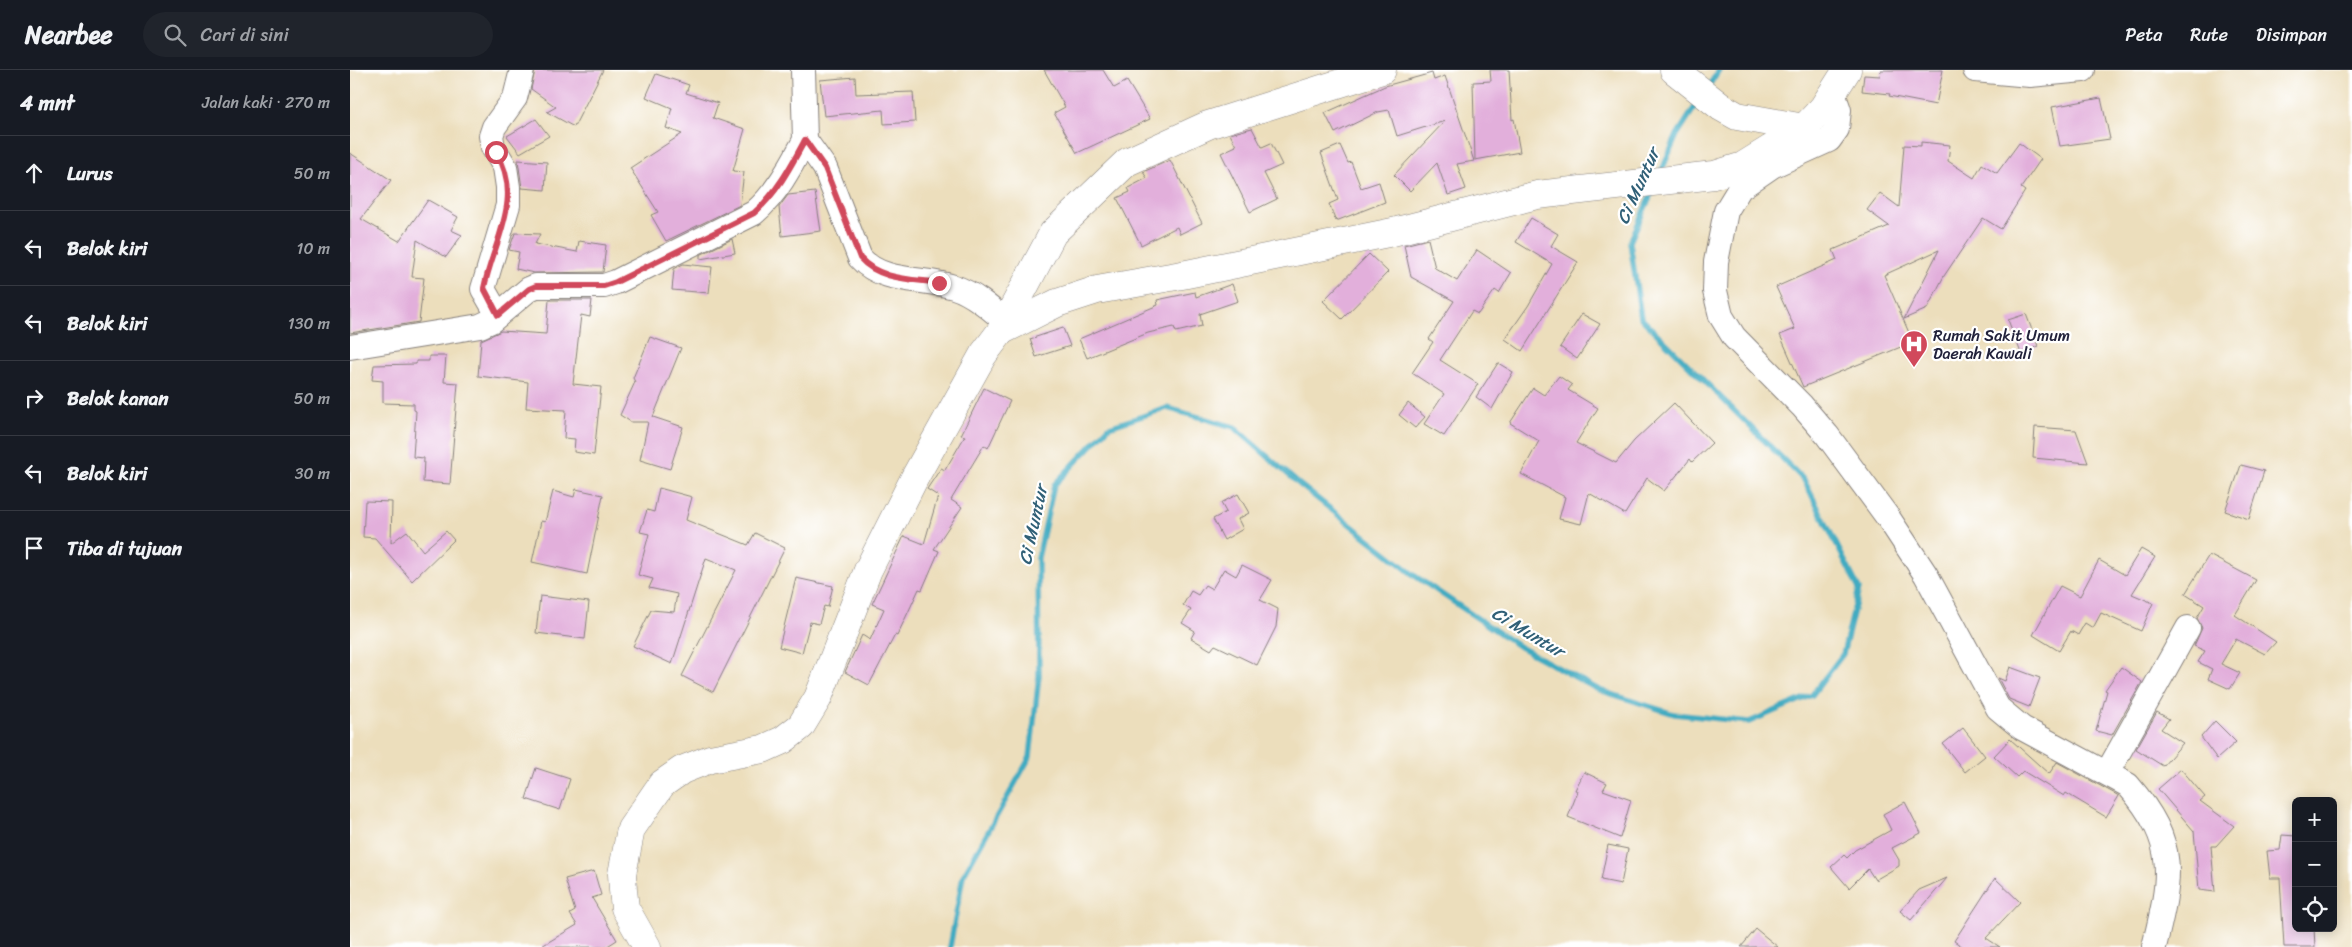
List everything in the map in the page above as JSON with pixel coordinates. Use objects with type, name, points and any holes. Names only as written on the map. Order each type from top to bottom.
[{"type":"highway","points":[[647,947],[625,908],[622,874],[631,829],[662,784],[682,770],[710,759],[763,749],[783,740],[801,726],[818,698],[868,570],[910,486],[983,355],[1003,326],[1053,233],[1127,162],[1208,125],[1382,70]]},
{"type":"highway","points":[[1674,70],[1721,107],[1737,116],[1804,128]]},
{"type":"highway","points":[[1003,326],[1057,303],[1097,290],[1393,232],[1537,195],[1714,174],[1743,166],[1804,128],[1823,108],[1840,81]]},
{"type":"street","points":[[498,315],[484,287],[508,210],[509,195],[505,167],[493,147],[491,136],[494,128],[518,91],[522,70]]},
{"type":"street","points":[[350,347],[468,329],[485,323],[498,315],[529,289],[536,286],[604,286],[616,282],[754,213],[768,201],[789,170],[805,140],[803,70]]},
{"type":"street","points":[[1975,70],[2030,74],[2083,70]]},
{"type":"street","points":[[1840,81],[1837,129],[1829,140],[1772,166],[1740,188],[1726,211],[1716,262],[1715,291],[1721,316],[1734,338],[1802,406],[1827,435],[1889,519],[1926,575],[1998,708],[2022,728],[2128,785],[2142,800],[2163,838],[2169,865],[2166,897],[2154,947]]},
{"type":"street","points":[[805,140],[825,168],[860,258],[868,267],[894,277],[939,283],[956,288],[972,295],[1003,326]]},
{"type":"street","points":[[2107,773],[2188,628]]},
{"type":"building","points":[[535,70],[603,70],[574,127],[547,112],[556,107],[531,89]]},
{"type":"building","points":[[1044,70],[1103,70],[1114,88],[1127,81],[1150,119],[1077,153],[1054,113],[1065,107]]},
{"type":"building","points":[[1490,70],[1509,70],[1512,120],[1514,119],[1520,152],[1475,160],[1473,82],[1491,81]]},
{"type":"building","points":[[1881,70],[1943,70],[1936,105],[1889,96],[1890,94],[1862,91],[1864,75],[1880,76]]},
{"type":"building","points":[[1432,73],[1434,80],[1445,76],[1474,161],[1457,164],[1466,189],[1448,195],[1437,163],[1410,191],[1394,175],[1445,121],[1397,136],[1389,110],[1378,112],[1335,133],[1325,113],[1385,86]]},
{"type":"building","points":[[656,74],[689,85],[686,93],[718,103],[713,118],[745,129],[733,171],[744,172],[740,205],[666,241],[651,215],[658,212],[630,168],[682,134],[666,128],[672,108],[646,97]]},
{"type":"building","points":[[855,77],[856,94],[913,92],[915,122],[884,124],[883,110],[824,116],[820,80]]},
{"type":"building","points":[[2101,98],[2110,139],[2060,146],[2052,107]]},
{"type":"building","points":[[536,119],[549,136],[520,153],[507,136]]},
{"type":"building","points":[[1252,128],[1262,147],[1271,143],[1282,165],[1264,173],[1277,199],[1250,212],[1221,153],[1236,146],[1230,134]]},
{"type":"building","points":[[1921,142],[1950,145],[1948,161],[1974,178],[1982,164],[1997,173],[2019,143],[2041,159],[2021,188],[2025,191],[2001,229],[1983,218],[1944,276],[1927,309],[1904,319],[1939,250],[1884,275],[1913,342],[1803,387],[1780,335],[1795,329],[1776,287],[1837,260],[1833,250],[1889,226],[1867,210],[1880,193],[1899,207],[1904,145],[1921,146]]},
{"type":"building","points":[[1340,145],[1348,163],[1351,162],[1361,188],[1379,182],[1385,202],[1336,221],[1329,204],[1338,200],[1321,153]]},
{"type":"building","points":[[350,153],[391,180],[361,219],[399,241],[428,200],[458,217],[451,230],[462,235],[446,257],[417,240],[412,277],[424,278],[419,322],[350,333]]},
{"type":"building","points":[[518,160],[547,162],[545,190],[522,188]]},
{"type":"building","points":[[1170,160],[1202,223],[1180,234],[1177,227],[1141,245],[1117,198],[1130,192],[1128,188],[1147,178],[1143,172]]},
{"type":"building","points":[[815,192],[821,231],[782,236],[779,207],[788,195]]},
{"type":"building","points":[[1531,218],[1558,234],[1551,246],[1578,262],[1522,351],[1505,339],[1528,306],[1552,264],[1516,242]]},
{"type":"building","points":[[515,233],[540,234],[535,244],[577,252],[579,241],[606,245],[603,272],[534,273],[516,269],[519,252],[509,250]]},
{"type":"building","points":[[732,239],[735,253],[700,259],[700,255]]},
{"type":"building","points":[[1428,239],[1435,268],[1457,281],[1477,250],[1511,273],[1499,293],[1495,290],[1478,314],[1472,311],[1440,360],[1478,384],[1444,436],[1424,424],[1444,394],[1412,373],[1433,342],[1429,339],[1454,301],[1411,277],[1404,245]]},
{"type":"building","points":[[1369,254],[1388,272],[1342,319],[1323,301]]},
{"type":"building","points":[[683,264],[712,267],[709,293],[672,290],[674,269]]},
{"type":"building","points":[[1232,284],[1238,301],[1200,314],[1202,326],[1176,332],[1174,327],[1148,333],[1087,358],[1079,339],[1158,305],[1157,300],[1195,292],[1196,297]]},
{"type":"building","points":[[549,300],[592,300],[590,317],[581,315],[573,384],[601,387],[594,455],[574,452],[575,439],[564,438],[566,410],[526,408],[528,382],[478,376],[481,340],[501,331],[546,334]]},
{"type":"building","points":[[1582,314],[1600,324],[1577,359],[1560,347]]},
{"type":"building","points":[[2026,314],[2038,346],[2021,353],[2008,320]]},
{"type":"building","points":[[1063,328],[1070,346],[1036,357],[1030,339]]},
{"type":"building","points":[[650,337],[681,348],[653,417],[683,427],[670,469],[640,460],[648,422],[631,422],[620,415],[635,382],[633,378]]},
{"type":"building","points":[[429,356],[446,356],[444,382],[458,383],[450,484],[423,482],[424,458],[413,457],[416,411],[414,410],[414,404],[383,403],[383,381],[372,380],[374,365],[416,364],[416,361],[429,361]]},
{"type":"building","points":[[1498,363],[1513,372],[1492,409],[1476,397]]},
{"type":"building","points":[[1559,376],[1572,385],[1568,390],[1598,408],[1576,443],[1616,463],[1634,441],[1674,403],[1712,443],[1692,462],[1690,459],[1664,491],[1647,478],[1625,514],[1589,493],[1581,524],[1559,519],[1565,497],[1521,474],[1539,441],[1510,423],[1533,388],[1544,395]]},
{"type":"building","points":[[984,388],[1010,401],[988,448],[984,445],[951,500],[962,507],[934,549],[939,551],[922,590],[919,589],[897,636],[895,635],[869,685],[845,672],[862,635],[870,640],[884,609],[872,604],[904,536],[924,544],[938,496],[927,489],[941,468],[945,470],[965,436],[961,435]]},
{"type":"building","points":[[1408,403],[1425,417],[1415,428],[1399,415]]},
{"type":"building","points":[[2035,427],[2076,430],[2088,463],[2033,458]]},
{"type":"building","points":[[2241,465],[2264,471],[2249,519],[2225,511]]},
{"type":"building","points":[[659,488],[692,497],[686,520],[748,545],[755,533],[785,548],[713,692],[682,676],[736,570],[706,558],[672,664],[633,646],[651,610],[674,612],[677,594],[649,588],[653,579],[638,575],[649,534],[640,532],[647,510],[654,512]]},
{"type":"building","points":[[576,489],[603,495],[587,574],[532,562],[541,521],[545,522],[553,491],[574,497]]},
{"type":"building","points":[[1238,494],[1249,513],[1238,519],[1243,529],[1224,540],[1213,519],[1226,512],[1221,503]]},
{"type":"building","points":[[365,501],[392,502],[391,543],[407,531],[423,551],[446,531],[454,540],[412,581],[375,538],[363,537]]},
{"type":"building","points":[[2141,549],[2155,557],[2132,594],[2153,603],[2141,631],[2101,613],[2093,628],[2085,623],[2078,635],[2071,631],[2059,651],[2033,635],[2060,586],[2080,596],[2099,560],[2125,575]]},
{"type":"building","points":[[2209,555],[2256,580],[2235,615],[2276,642],[2265,654],[2236,639],[2221,664],[2240,673],[2230,689],[2208,679],[2212,669],[2198,662],[2205,651],[2194,646],[2202,628],[2197,618],[2204,606],[2185,594]]},
{"type":"building","points":[[1242,565],[1272,580],[1260,600],[1278,609],[1276,627],[1257,665],[1215,645],[1211,650],[1191,638],[1195,631],[1182,623],[1191,610],[1183,605],[1191,591],[1198,595],[1205,585],[1212,589],[1224,569],[1236,576]]},
{"type":"building","points":[[796,578],[833,586],[828,607],[824,606],[819,624],[810,622],[802,653],[779,647]]},
{"type":"building","points":[[540,596],[589,602],[585,639],[536,633]]},
{"type":"building","points":[[2010,667],[2040,678],[2029,707],[2009,699],[1998,678],[2005,681]]},
{"type":"building","points":[[2121,667],[2142,682],[2112,735],[2096,731],[2107,691],[2105,690]]},
{"type":"building","points":[[2157,712],[2169,719],[2161,729],[2183,743],[2163,766],[2136,749]]},
{"type":"building","points":[[2215,721],[2236,742],[2217,759],[2201,737]]},
{"type":"building","points":[[1963,728],[1985,756],[1965,772],[1943,744]]},
{"type":"building","points":[[2010,739],[2049,774],[2057,762],[2119,796],[2106,817],[2066,793],[2064,796],[2023,771],[2017,777],[1994,756]]},
{"type":"building","points":[[536,768],[570,779],[560,810],[526,799]]},
{"type":"building","points":[[2181,769],[2205,797],[2200,801],[2234,826],[2216,846],[2211,846],[2215,892],[2199,890],[2194,831],[2158,789]]},
{"type":"building","points":[[1584,772],[1607,783],[1603,790],[1631,800],[1620,838],[1568,817],[1578,791],[1575,790]]},
{"type":"building","points":[[1905,802],[1921,833],[1892,848],[1899,860],[1899,866],[1875,880],[1868,869],[1849,888],[1831,867],[1844,855],[1847,858],[1855,850],[1891,830],[1883,814]]},
{"type":"building","points":[[2282,835],[2292,836],[2292,932],[2314,932],[2315,947],[2284,947],[2280,878],[2270,878],[2267,851],[2280,850]]},
{"type":"building","points":[[1608,845],[1628,849],[1621,884],[1601,880]]},
{"type":"building","points":[[594,871],[601,895],[592,898],[617,940],[606,947],[540,947],[577,925],[570,914],[575,911],[565,879]]},
{"type":"building","points":[[1947,878],[1911,920],[1900,911],[1919,890]]},
{"type":"building","points":[[1995,878],[2020,902],[1986,938],[2000,947],[1963,947],[1954,941]]},
{"type":"building","points":[[1756,929],[1778,947],[1741,947]]},
{"type":"waterway","name":"Ci Muntur","points":[[1708,87],[1719,70]]},
{"type":"waterway","name":"Ci Muntur","points":[[1661,172],[1677,135],[1700,99]]},
{"type":"waterway","name":"Ci Muntur","points":[[950,947],[963,876],[1030,757],[1039,676],[1038,558],[1054,485],[1109,427],[1167,408],[1234,427],[1299,484],[1415,576],[1520,647],[1599,690],[1674,714],[1749,722],[1812,695],[1843,654],[1859,589],[1804,480],[1641,318],[1630,242],[1653,190]]},
{"type":"place","name":"Rumah Sakit Umum Daerah Kawali","points":[[1914,368]]},
{"type":"route","points":[[496,152],[506,170],[509,195],[508,210],[484,285],[484,291],[498,315],[529,289],[536,286],[610,285],[754,213],[768,201],[789,170],[805,140],[825,168],[860,258],[868,267],[876,272],[894,277],[939,283]]}]
